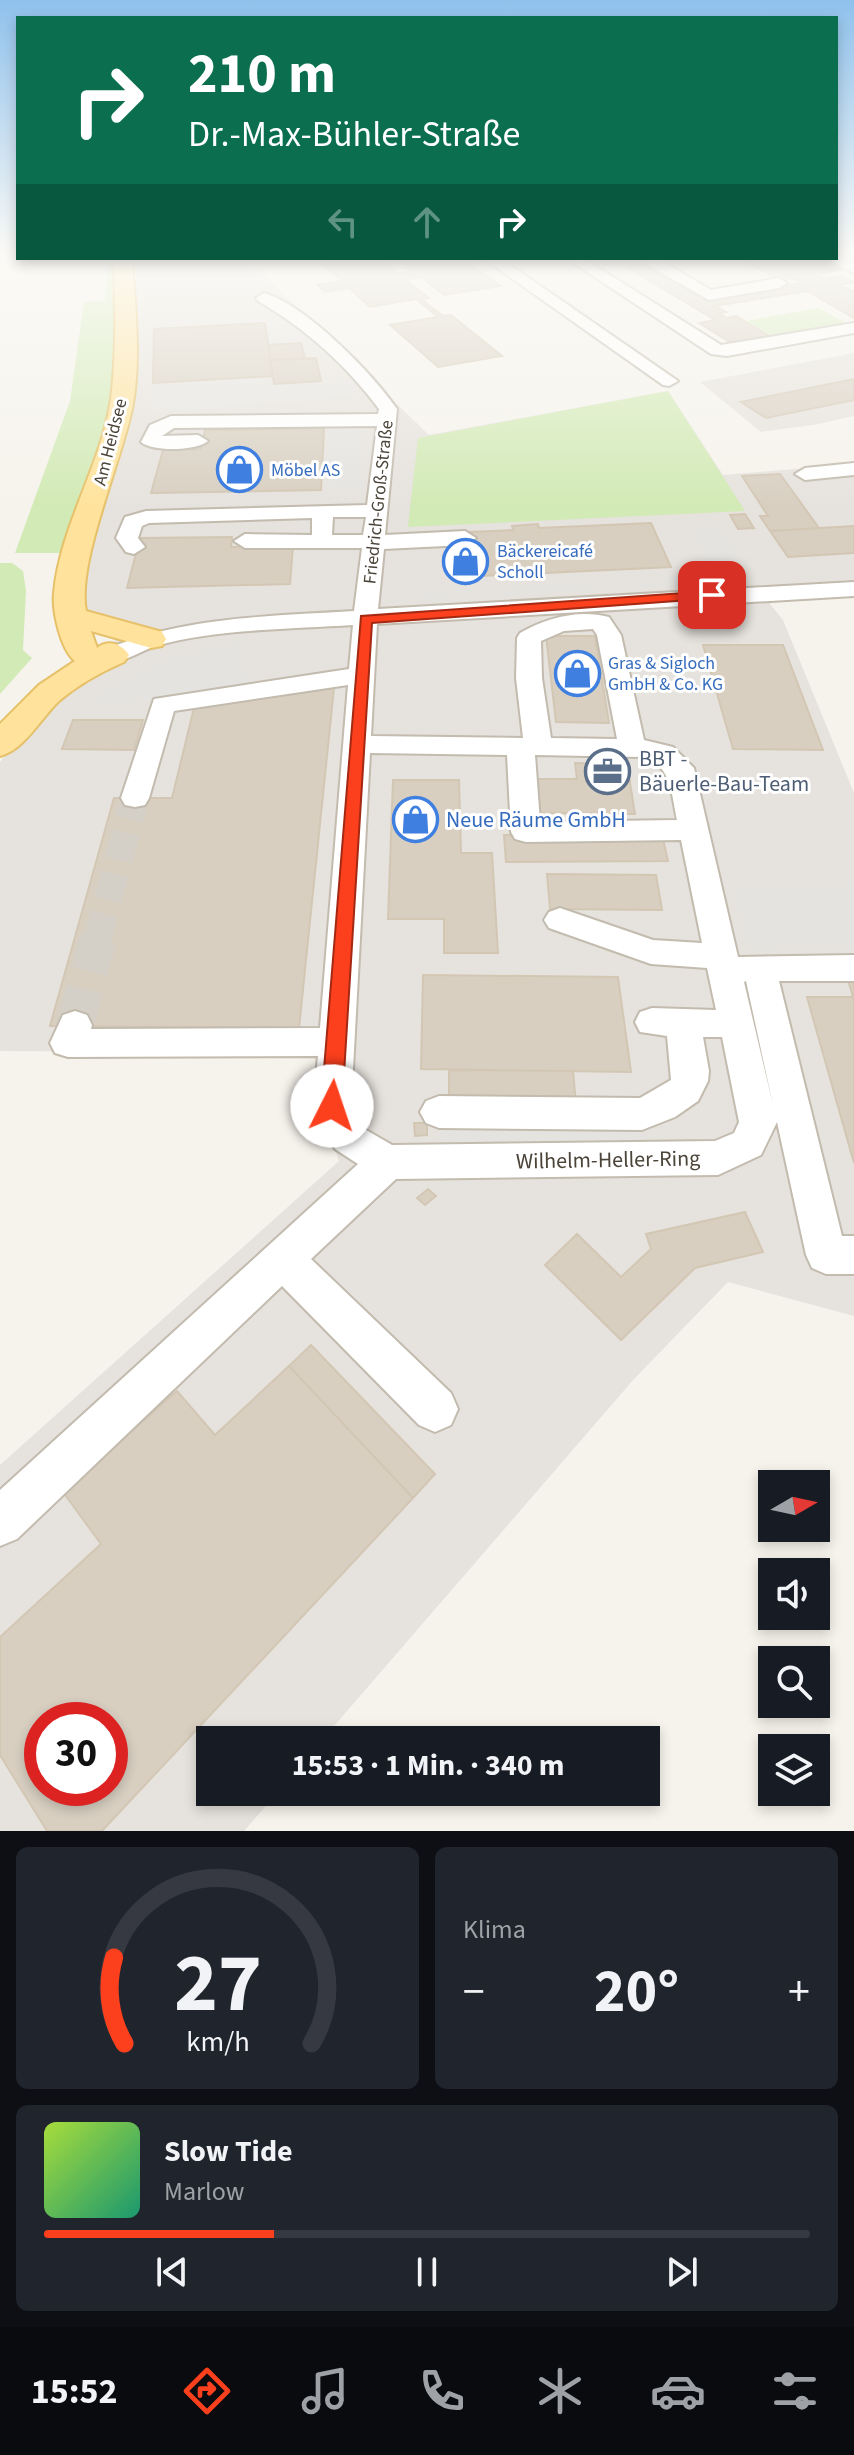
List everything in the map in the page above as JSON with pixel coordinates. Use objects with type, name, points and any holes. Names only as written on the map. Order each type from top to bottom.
[{"type":"main road","name":"Am Heidsee","points":[[104,658],[79,649],[68,595],[122,401],[126,336]]},
{"type":"main road","points":[[36,702],[71,618],[151,639]]},
{"type":"main road","points":[[0,745],[36,702],[65,678],[104,658]]},
{"type":"street","name":"Friedrich-Groß-Straße","points":[[316,336],[376,391],[388,409],[366,619]]},
{"type":"street","points":[[604,336],[669,381]]},
{"type":"street","points":[[696,336],[717,350],[727,351],[807,336]]},
{"type":"street","points":[[198,441],[151,442],[151,437],[156,429],[171,422],[388,420]]},
{"type":"street","points":[[805,474],[854,469]]},
{"type":"street","points":[[343,495],[379,503]]},
{"type":"street","points":[[134,547],[127,538],[128,531],[133,522],[146,517],[323,511],[379,503]]},
{"type":"street","points":[[322,540],[323,511]]},
{"type":"street","points":[[245,541],[465,538]]},
{"type":"street","points":[[104,658],[151,639],[239,625],[854,589]]},
{"type":"street","points":[[0,1522],[387,1162],[348,1138],[332,1106],[366,619]]},
{"type":"street","points":[[632,748],[609,635],[600,622],[548,625],[529,638],[526,832],[694,830]]},
{"type":"street","points":[[135,798],[163,705],[362,675]]},
{"type":"street","name":"Wilhelm-Heller-Ring","points":[[358,744],[632,748],[663,753],[680,768],[694,830],[735,965],[736,1024],[758,1122],[748,1144],[718,1158],[387,1162]]},
{"type":"street","points":[[560,920],[651,952],[735,965],[854,968]]},
{"type":"street","points":[[735,965],[826,1255],[854,1255]]},
{"type":"street","points":[[439,1112],[642,1114],[670,1104],[689,1086],[691,1074],[667,1022],[736,1024]]},
{"type":"street","points":[[75,1025],[68,1043],[336,1042]]},
{"type":"street","points":[[283,1259],[435,1409]]},
{"type":"shaded area","points":[[128,336],[327,336],[429,435],[668,391],[723,475],[854,464],[854,581],[787,584],[770,604],[783,620],[854,793],[854,1316],[728,1282],[634,1379],[334,1726],[196,1726],[196,1806],[266,1806],[244,1831],[0,1831],[0,1465],[339,1161],[322,1111],[322,1053],[0,1051],[0,762],[46,704],[101,659],[124,628],[83,609],[80,582],[124,430]]},
{"type":"shaded area","points":[[854,353],[854,416],[813,425],[761,432],[700,382]]},
{"type":"shaded area","points":[[265,378],[267,385],[353,380],[357,397],[150,413],[151,385]]},
{"type":"shaded area","points":[[329,426],[363,426],[364,487],[327,488]]},
{"type":"shaded area","points":[[720,522],[743,563],[708,565],[686,524]]},
{"type":"shaded area","points":[[765,573],[769,580],[424,599],[423,591]]},
{"type":"shaded area","points":[[239,641],[249,684],[80,710],[103,691],[168,658]]},
{"type":"shaded area","points":[[731,883],[854,883],[854,949],[748,950]]},
{"type":"shaded area","points":[[440,1121],[641,1122],[644,1142],[440,1140]]},
{"type":"green space","points":[[79,336],[116,336],[116,359],[103,440],[65,553],[15,553],[70,401]]},
{"type":"green space","points":[[668,391],[745,511],[408,527],[418,438]]},
{"type":"green space","points":[[0,563],[12,563],[23,571],[26,591],[23,650],[32,658],[0,694]]},
{"type":"building","points":[[154,336],[267,336],[273,376],[153,383]]},
{"type":"building","points":[[403,336],[478,336],[502,356],[438,367]]},
{"type":"building","points":[[721,336],[771,337],[733,344]]},
{"type":"building","points":[[301,343],[305,358],[270,360],[268,345]]},
{"type":"building","points":[[316,358],[321,381],[274,384],[270,360]]},
{"type":"building","points":[[854,379],[854,400],[766,418],[741,402]]},
{"type":"building","name":"Möbel AS","points":[[324,428],[321,490],[151,493],[163,450],[201,449],[205,430]]},
{"type":"building","points":[[780,474],[819,528],[770,531],[760,516],[768,516],[742,476]]},
{"type":"building","points":[[745,514],[754,528],[738,529],[730,515]]},
{"type":"building","points":[[651,523],[671,567],[481,576],[479,569],[446,570],[443,555],[475,554],[470,532],[513,530],[512,526],[538,524],[539,528]]},
{"type":"building","points":[[854,526],[854,553],[788,557],[770,531]]},
{"type":"building","points":[[232,537],[231,547],[293,545],[290,584],[127,588],[140,538]]},
{"type":"building","points":[[546,636],[595,636],[609,723],[556,722]]},
{"type":"building","points":[[703,645],[783,645],[823,750],[733,749]]},
{"type":"building","points":[[334,688],[299,1028],[50,1026],[114,798],[172,798],[194,708]]},
{"type":"building","points":[[73,720],[143,720],[134,750],[62,749]]},
{"type":"building","points":[[575,763],[627,764],[635,814],[534,813],[531,779],[577,779]]},
{"type":"building","points":[[393,780],[459,780],[461,853],[492,853],[498,953],[444,953],[444,919],[388,919]]},
{"type":"building","points":[[504,835],[662,835],[668,861],[506,862]]},
{"type":"building","points":[[547,874],[656,875],[662,910],[550,909]]},
{"type":"building","points":[[423,975],[618,977],[631,1072],[421,1069]]},
{"type":"building","points":[[848,980],[854,980],[854,1163],[807,997],[853,997]]},
{"type":"building","points":[[449,1070],[573,1071],[576,1104],[449,1103]]},
{"type":"building","points":[[414,1123],[427,1123],[427,1135],[415,1136]]},
{"type":"building","points":[[428,1189],[436,1196],[425,1205],[417,1198]]},
{"type":"building","points":[[745,1212],[763,1252],[695,1268],[621,1340],[545,1265],[577,1234],[621,1277],[651,1249],[646,1234]]},
{"type":"building","points":[[311,1345],[435,1474],[413,1498],[289,1366]]},
{"type":"building","points":[[289,1366],[413,1498],[200,1726],[196,1726],[196,1730],[128,1803],[128,1702],[24,1702],[24,1794],[0,1755],[0,1637],[101,1544],[63,1492],[177,1391],[215,1435]]},
{"type":"building","points":[[32,1806],[125,1806],[102,1831],[47,1831]]},
{"type":"tunnel","points":[[97,941],[135,798]]},
{"type":"tunnel","points":[[75,1025],[98,939]]},
{"type":"place","name":"Möbel AS","points":[[240,470]]},
{"type":"place","name":"Bäckereicafé Scholl","points":[[466,561]]},
{"type":"place","name":"Gras & Sigloch GmbH & Co. KG","points":[[577,673]]},
{"type":"place","name":"BBT - Bäuerle-Bau-Team","points":[[608,771]]},
{"type":"place","name":"Neue Räume GmbH","points":[[415,819]]},
{"type":"route","points":[[332,1106],[366,619],[712,595]]}]
